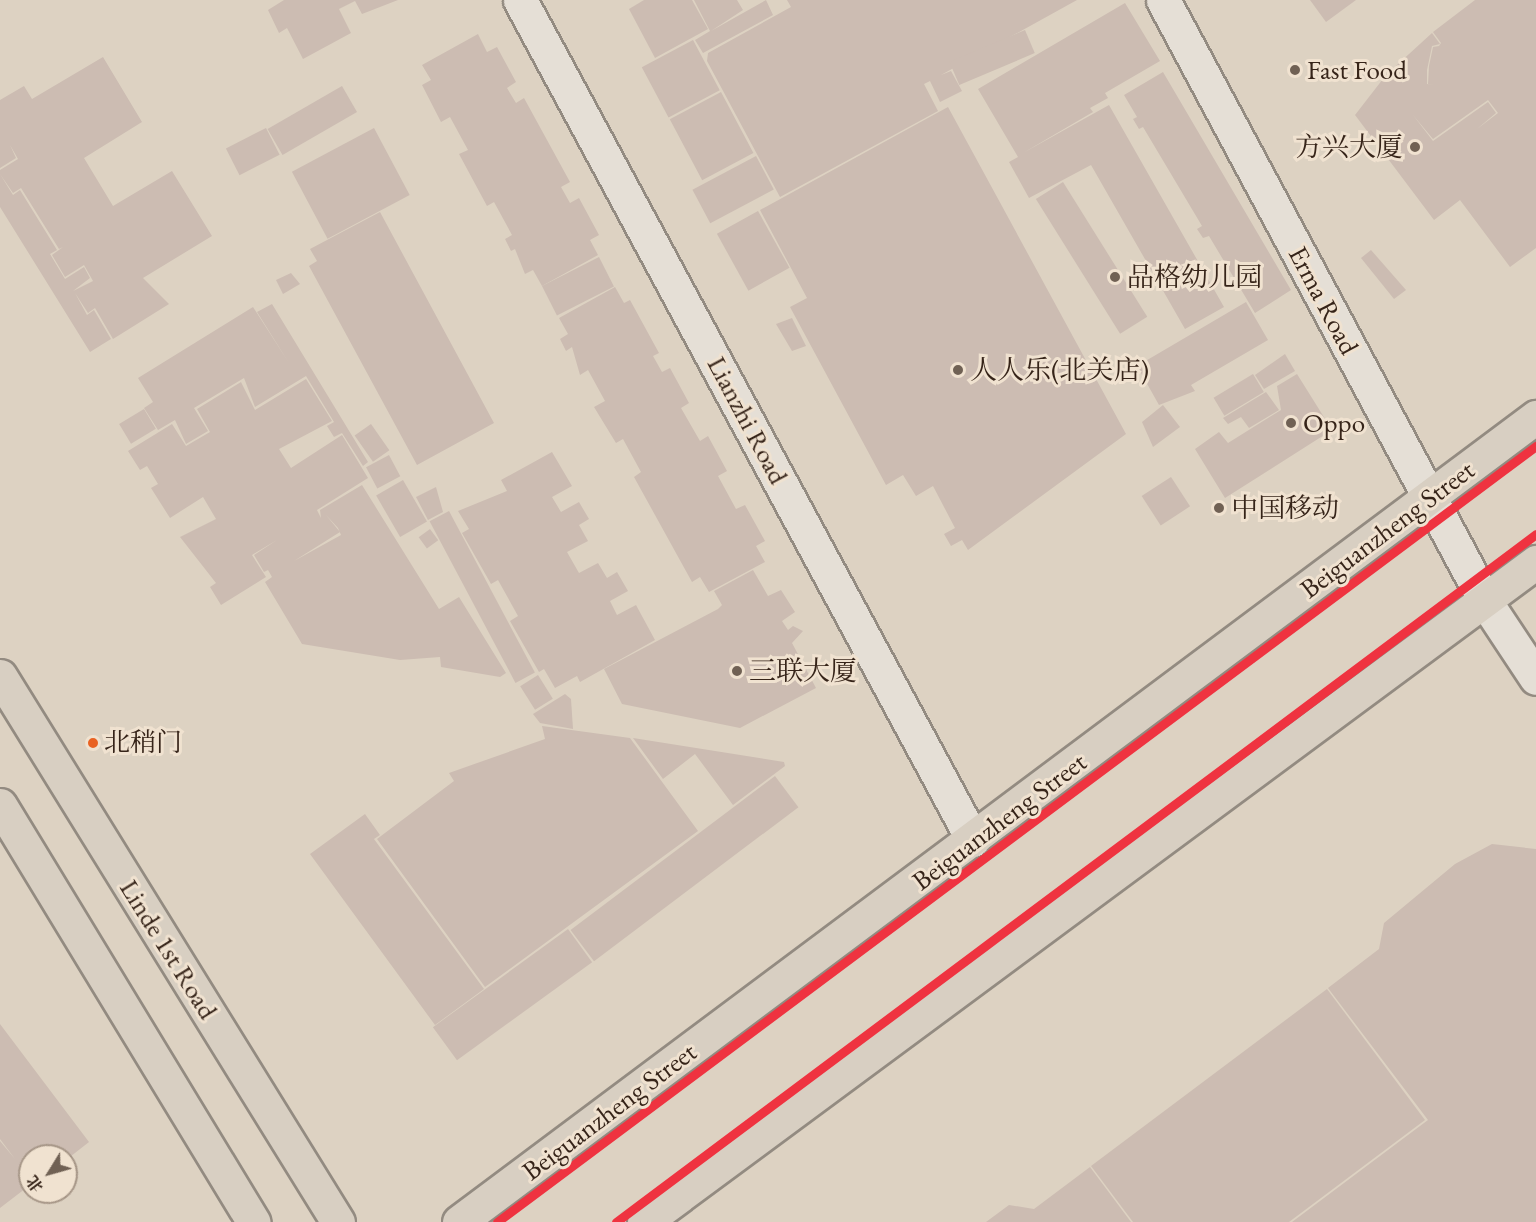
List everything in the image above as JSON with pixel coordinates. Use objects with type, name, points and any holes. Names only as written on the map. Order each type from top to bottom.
[{"type":"main road","name":"Beiguanzheng Street","points":[[459,1222],[1430,499],[1536,417]]},
{"type":"main road","points":[[644,1222],[1536,562]]},
{"type":"main road","name":"Linde 1st Road","points":[[0,676],[338,1222]]},
{"type":"main road","points":[[0,804],[254,1222]]},
{"type":"street","name":"Lianzhi Road","points":[[520,0],[973,840]]},
{"type":"street","name":"Erma Road","points":[[1163,0],[1485,601],[1536,678]]},
{"type":"building","points":[[284,0],[398,0],[362,14],[355,1],[339,9],[351,33],[303,59],[287,28],[279,33],[268,10]]},
{"type":"building","points":[[644,0],[692,0],[708,29],[655,58],[629,9]]},
{"type":"building","points":[[694,0],[737,0],[743,10],[711,31],[766,0],[773,15],[703,53],[695,40],[710,31]]},
{"type":"building","points":[[787,0],[1077,0],[941,75],[951,71],[962,91],[940,102],[930,81],[924,84],[938,111],[780,197],[707,61],[708,53],[791,7]]},
{"type":"building","points":[[1310,0],[1356,0],[1326,22]]},
{"type":"building","points":[[1475,0],[1536,0],[1536,248],[1510,267],[1460,200],[1434,220],[1355,115],[1386,75],[1432,33],[1440,44],[1432,46],[1427,70],[1427,84],[1435,85],[1428,84],[1429,66],[1433,47],[1439,46],[1441,43],[1433,32]],"holes":[[[1488,100],[1498,113],[1477,129],[1496,113],[1488,102],[1433,141],[1413,115],[1433,139]]]},
{"type":"building","points":[[1125,3],[1160,61],[1105,93],[1108,98],[1090,108],[1093,112],[1023,153],[1109,105],[1224,307],[1185,329],[1091,165],[1029,198],[1009,162],[1018,157],[978,89]]},
{"type":"building","points":[[1025,30],[1035,53],[959,85],[950,62]]},
{"type":"building","points":[[478,34],[487,52],[497,47],[516,82],[507,88],[516,103],[524,98],[570,182],[561,187],[570,203],[579,198],[599,235],[590,240],[598,255],[542,286],[533,270],[525,274],[515,249],[511,251],[505,239],[512,235],[494,202],[487,206],[459,154],[468,150],[450,117],[441,122],[422,85],[431,80],[422,65]]},
{"type":"building","points":[[693,40],[720,90],[669,118],[642,67]]},
{"type":"building","points":[[103,57],[142,122],[84,158],[113,206],[172,171],[212,236],[143,278],[169,304],[113,339],[95,308],[88,313],[75,293],[87,315],[94,310],[111,339],[90,352],[0,207],[0,174],[0,170],[18,159],[10,145],[16,158],[0,168],[0,100],[24,86],[32,99]],"holes":[[[0,174],[13,193],[21,188],[59,249],[63,247],[52,255],[65,277],[84,265],[93,281],[73,291],[90,278],[84,267],[65,279],[50,254],[57,250],[20,190],[13,195]]]},
{"type":"building","points":[[1163,72],[1291,290],[1255,313],[1209,236],[1203,238],[1197,229],[1202,226],[1143,127],[1139,129],[1133,119],[1137,117],[1124,95]]},
{"type":"building","points":[[342,86],[357,112],[283,155],[268,129]]},
{"type":"building","points":[[721,92],[753,153],[702,180],[670,119]]},
{"type":"building","name":"人人乐(北关店)","points":[[948,107],[1126,434],[968,550],[962,540],[951,546],[944,534],[955,528],[933,486],[916,496],[903,475],[886,485],[790,307],[807,298],[760,210]]},
{"type":"building","points":[[266,128],[280,155],[240,175],[226,148]]},
{"type":"building","points":[[374,128],[410,195],[328,239],[292,172]]},
{"type":"building","points":[[756,156],[774,190],[710,223],[692,190]]},
{"type":"building","points":[[1063,182],[1147,317],[1120,334],[1036,199]]},
{"type":"building","points":[[758,211],[790,268],[748,291],[717,234]]},
{"type":"building","points":[[380,212],[494,423],[417,465],[309,266],[317,261],[310,249]]},
{"type":"building","points":[[1371,250],[1406,290],[1394,299],[1361,258]]},
{"type":"building","points":[[599,257],[614,286],[557,315],[542,286]]},
{"type":"building","points":[[291,273],[300,284],[283,294],[276,280]]},
{"type":"building","points":[[615,287],[624,303],[630,300],[659,353],[653,356],[662,372],[670,368],[689,403],[681,408],[700,441],[708,436],[727,471],[718,476],[736,509],[745,505],[765,541],[756,546],[765,562],[709,592],[700,577],[692,582],[634,477],[641,472],[623,439],[616,443],[594,407],[605,401],[588,370],[580,375],[572,347],[566,351],[560,339],[568,334],[559,318]]},
{"type":"building","points":[[1246,302],[1268,340],[1191,385],[1195,391],[1159,405],[1137,366]]},
{"type":"building","points":[[272,304],[368,462],[363,466],[342,433],[334,437],[327,426],[334,422],[306,376],[255,407],[244,378],[194,408],[208,431],[186,444],[175,420],[158,430],[144,408],[153,402],[138,378],[253,307],[289,363],[257,312]]},
{"type":"building","points":[[792,318],[806,346],[792,351],[776,324]]},
{"type":"building","points":[[1285,354],[1295,371],[1264,389],[1255,375]]},
{"type":"building","points":[[1253,374],[1264,392],[1224,416],[1214,398]]},
{"type":"building","points":[[1297,374],[1332,430],[1225,498],[1195,449],[1219,432],[1228,443],[1281,410],[1277,386]]},
{"type":"building","points":[[306,379],[332,421],[279,449],[291,468],[342,435],[368,478],[317,510],[321,518],[320,510],[362,485],[439,609],[459,597],[506,673],[500,677],[441,667],[440,657],[400,660],[302,644],[265,582],[272,577],[268,570],[264,572],[254,555],[277,540],[252,555],[266,577],[221,605],[210,587],[216,583],[180,537],[216,519],[203,497],[170,518],[151,488],[158,484],[147,466],[140,470],[128,451],[172,424],[186,446],[210,432],[197,409],[241,382],[255,410]],"holes":[[[340,532],[341,535],[294,561]]]},
{"type":"building","points":[[1266,392],[1279,410],[1249,428],[1241,417],[1228,424],[1223,418]]},
{"type":"building","points":[[1163,405],[1180,427],[1153,447],[1142,422]]},
{"type":"building","points":[[144,409],[156,429],[131,444],[119,424]]},
{"type":"building","points":[[371,424],[389,450],[373,462],[355,435]]},
{"type":"building","points":[[552,452],[572,486],[552,497],[561,512],[579,502],[589,519],[579,525],[588,541],[567,552],[579,573],[598,563],[607,578],[617,572],[628,591],[610,601],[617,615],[636,605],[655,640],[580,682],[577,676],[555,688],[544,669],[539,672],[510,621],[518,616],[498,580],[491,584],[462,533],[469,529],[458,511],[507,491],[501,480]]},
{"type":"building","points":[[389,455],[400,476],[377,488],[366,467]]},
{"type":"building","points":[[1171,477],[1190,506],[1161,525],[1142,496]]},
{"type":"building","points":[[403,480],[427,522],[400,537],[376,495]]},
{"type":"building","points":[[436,487],[443,512],[428,520],[416,497]]},
{"type":"building","points":[[449,511],[535,673],[515,683],[430,521]]},
{"type":"building","points":[[430,529],[438,540],[427,549],[419,537]]},
{"type":"building","points":[[753,570],[768,596],[781,590],[795,612],[782,621],[788,630],[793,626],[803,631],[792,643],[816,688],[740,728],[622,704],[604,669],[718,609],[722,605],[714,591]]},
{"type":"building","points":[[538,675],[553,699],[535,710],[520,686]]},
{"type":"building","points":[[565,694],[571,699],[573,729],[540,723],[533,714]]},
{"type":"building","points":[[542,726],[630,738],[698,831],[485,987],[377,839],[454,781],[449,773],[545,739]]},
{"type":"building","points":[[633,738],[784,762],[785,766],[733,805],[695,754],[663,779]]},
{"type":"building","points":[[775,776],[798,807],[594,961],[571,930]]},
{"type":"building","points":[[365,814],[380,835],[374,839],[484,989],[435,1025],[310,854]]},
{"type":"building","points":[[1492,844],[1536,849],[1536,1222],[1292,1222],[1428,1120],[1328,988],[1379,949],[1384,923],[1455,864]]},
{"type":"building","points":[[568,929],[592,962],[457,1060],[433,1027]]},
{"type":"building","points":[[1327,989],[1425,1120],[1289,1222],[1133,1222],[1091,1166]]},
{"type":"building","points":[[0,1024],[89,1142],[78,1151],[78,1144],[18,1144],[18,1194],[0,1208],[0,1141],[15,1159],[0,1139]]},
{"type":"building","points":[[1090,1167],[1131,1222],[986,1222],[1009,1205],[1034,1209]]},
{"type":"transit line","points":[[497,1222],[1536,446]]},
{"type":"transit line","points":[[616,1222],[1536,534]]},
{"type":"place","name":"Fast Food","points":[[1295,70]]},
{"type":"place","name":"方兴大厦","points":[[1415,147]]},
{"type":"place","name":"品格幼儿园","points":[[1115,277]]},
{"type":"place","name":"人人乐(北关店)","points":[[958,370]]},
{"type":"place","name":"Oppo","points":[[1291,423]]},
{"type":"place","name":"中国移动","points":[[1219,508]]},
{"type":"place","name":"三联大厦","points":[[737,671]]},
{"type":"place","name":"北稍门","points":[[93,743]]}]
